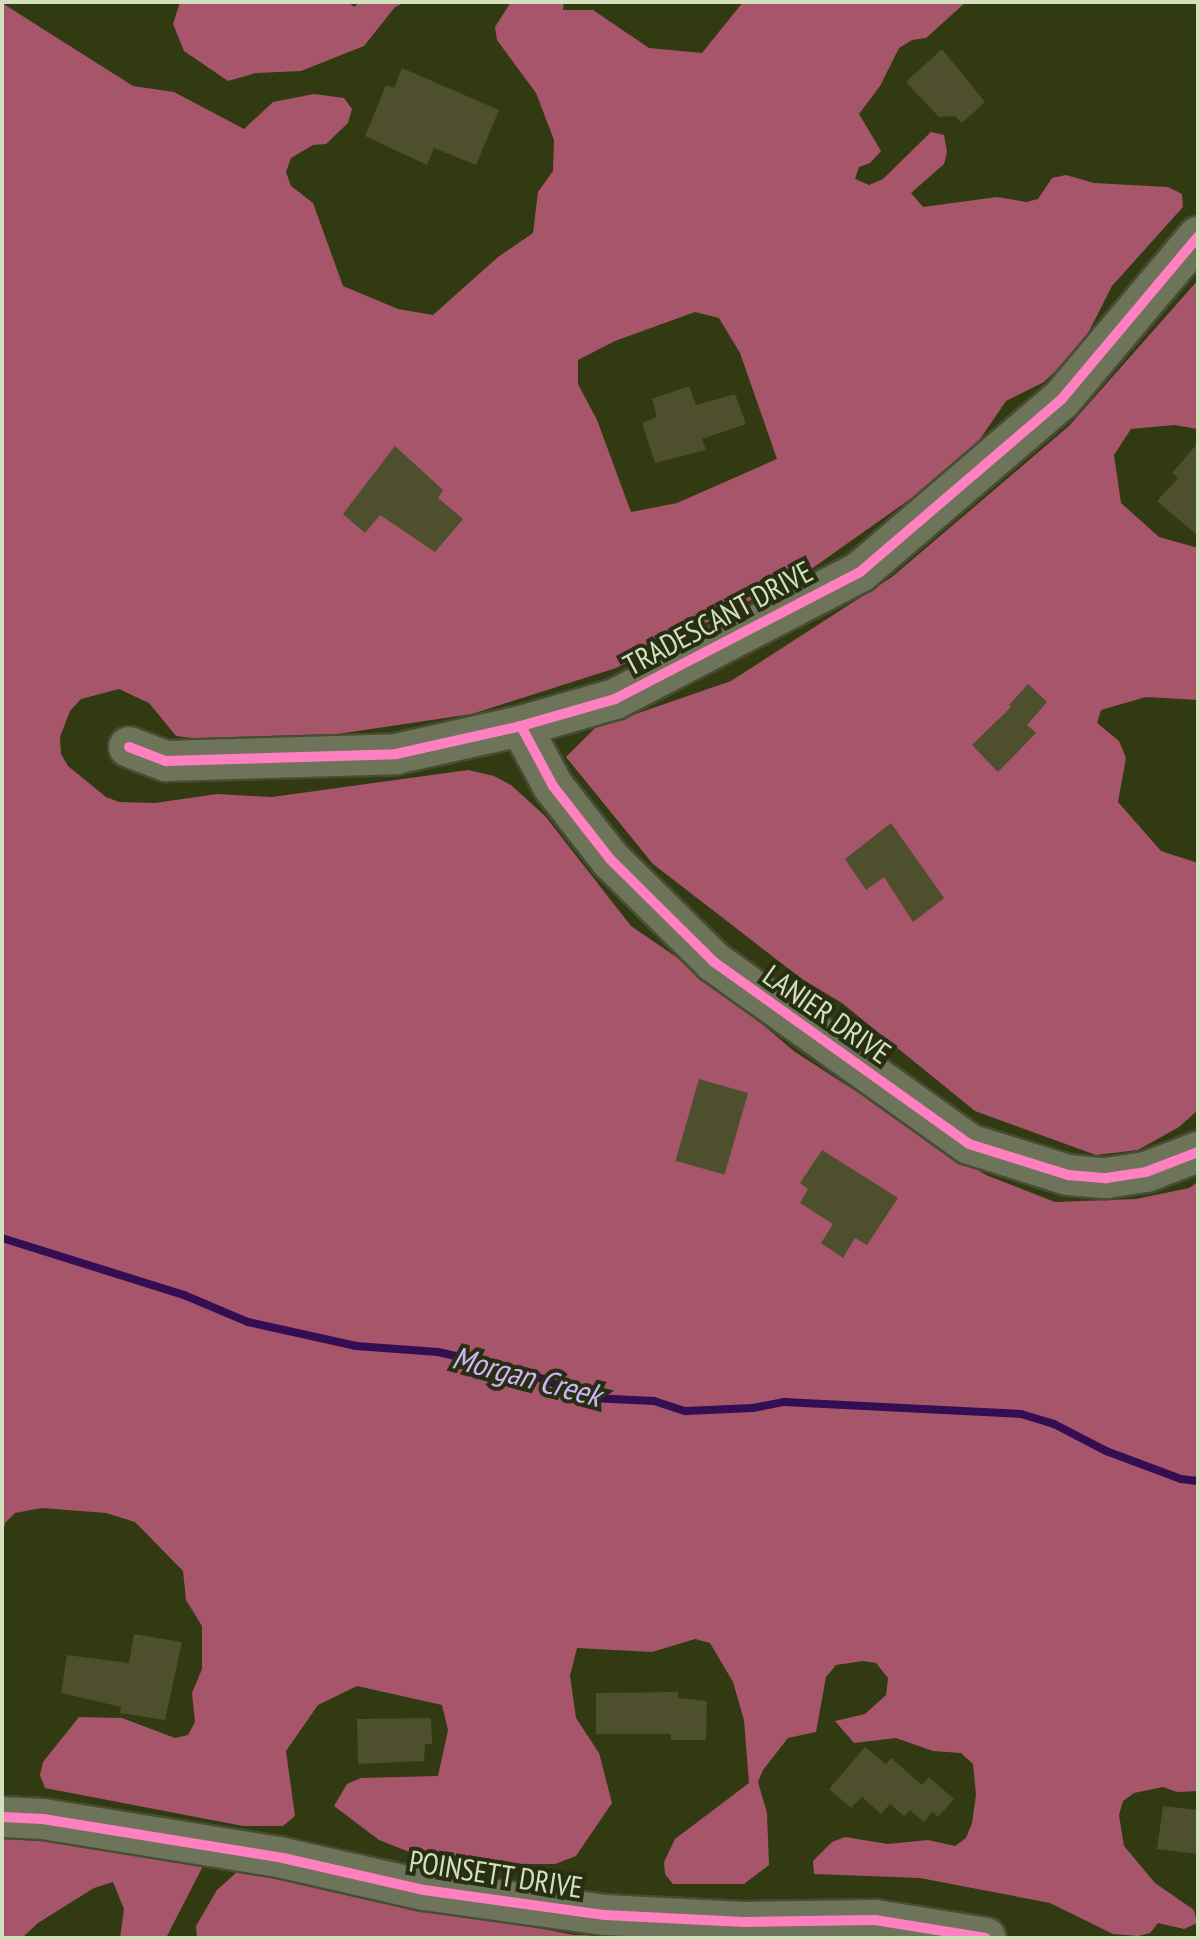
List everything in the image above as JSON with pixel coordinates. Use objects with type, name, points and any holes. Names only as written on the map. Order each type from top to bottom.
[{"type":"street","name":"TRADESCANT DRIVE","points":[[129,747],[166,761],[396,754],[521,726],[615,699],[860,572],[1061,400],[1198,237]]},
{"type":"street","name":"LANIER DRIVE","points":[[521,726],[553,786],[610,859],[714,962],[969,1144],[1068,1175],[1106,1178],[1146,1172],[1177,1163],[1198,1152]]},
{"type":"street","name":"POINSETT DRIVE","points":[[2,1817],[43,1819],[283,1858],[424,1890],[605,1915],[744,1922],[875,1920],[986,1938]]},
{"type":"shaded area","points":[[180,2],[348,2],[354,7],[360,2],[406,2],[395,7],[364,46],[301,71],[256,73],[228,81],[184,51],[173,24]]},
{"type":"shaded area","points":[[511,2],[564,2],[563,10],[593,10],[649,48],[702,53],[743,2],[966,2],[926,38],[912,40],[899,48],[880,86],[859,114],[881,151],[870,163],[859,167],[855,179],[869,185],[883,179],[931,132],[944,135],[947,152],[944,164],[911,193],[923,207],[997,197],[1026,202],[1038,199],[1052,178],[1066,175],[1094,183],[1168,187],[1182,194],[1183,207],[1112,286],[1082,345],[1044,382],[1006,401],[974,448],[930,485],[807,572],[616,668],[472,714],[257,746],[176,736],[149,703],[119,689],[81,699],[70,711],[60,737],[61,754],[68,766],[106,797],[119,802],[155,803],[217,794],[272,797],[468,770],[494,776],[511,785],[545,816],[631,926],[710,980],[795,1052],[986,1175],[1055,1202],[1136,1199],[1189,1188],[1198,1182],[1198,1791],[1177,1792],[1163,1787],[1134,1793],[1123,1801],[1119,1815],[1124,1846],[1155,1883],[1194,1910],[1197,1923],[1184,1929],[1158,1923],[1150,1933],[1138,1936],[1113,1934],[1050,1903],[920,1878],[814,1874],[813,1861],[832,1842],[845,1837],[888,1844],[928,1840],[955,1846],[966,1838],[972,1823],[976,1795],[973,1764],[961,1753],[933,1751],[896,1738],[854,1743],[835,1721],[865,1714],[886,1695],[888,1678],[876,1663],[863,1661],[836,1665],[826,1677],[816,1732],[788,1738],[763,1770],[758,1782],[767,1813],[769,1865],[744,1884],[673,1884],[665,1874],[664,1862],[675,1839],[749,1783],[744,1720],[733,1682],[710,1643],[695,1639],[652,1652],[577,1648],[570,1676],[576,1718],[599,1753],[612,1803],[576,1856],[555,1864],[486,1864],[417,1855],[379,1840],[334,1806],[347,1784],[361,1778],[438,1776],[448,1730],[442,1705],[357,1686],[318,1705],[286,1751],[295,1816],[283,1826],[243,1826],[45,1788],[40,1775],[43,1762],[79,1717],[122,1718],[175,1738],[188,1735],[195,1722],[192,1693],[202,1669],[202,1626],[186,1600],[183,1571],[135,1522],[106,1513],[42,1508],[15,1513],[5,1523],[2,1536],[2,3],[133,86],[174,92],[244,129],[273,102],[314,94],[344,98],[352,109],[348,123],[326,144],[313,145],[291,158],[286,172],[291,186],[313,203],[343,286],[398,309],[433,315],[498,257],[533,233],[538,192],[553,171],[554,140],[536,93],[497,40],[495,27]],"holes":[[[695,312],[719,318],[740,353],[777,459],[677,503],[631,512],[597,420],[578,384],[578,360],[615,341]]]},
{"type":"shaded area","points":[[1198,280],[1198,429],[1174,425],[1131,429],[1114,455],[1121,503],[1159,537],[1198,548],[1198,700],[1146,697],[1101,710],[1097,723],[1119,741],[1126,758],[1118,802],[1161,851],[1198,863],[1198,1110],[1179,1127],[1138,1150],[1096,1155],[975,1111],[842,1003],[802,979],[653,864],[566,757],[595,728],[731,681],[892,577],[1069,426]]},
{"type":"shaded area","points":[[2,1833],[122,1845],[203,1866],[166,1938],[120,1938],[124,1909],[113,1882],[94,1888],[38,1923],[22,1938],[2,1938]]},
{"type":"shaded area","points":[[264,1871],[299,1882],[574,1935],[885,1938],[197,1938],[196,1926],[217,1890],[237,1872]]},
{"type":"building","points":[[942,49],[985,102],[962,123],[955,116],[939,117],[906,82]]},
{"type":"building","points":[[402,68],[499,110],[476,165],[434,148],[427,165],[365,136],[386,85],[394,88]]},
{"type":"building","points":[[689,386],[696,405],[735,394],[746,424],[702,439],[706,450],[655,463],[642,423],[657,417],[652,399]]},
{"type":"building","points":[[1198,443],[1198,536],[1157,501],[1178,478],[1172,473]]},
{"type":"building","points":[[395,446],[443,490],[438,498],[463,519],[435,552],[380,515],[365,533],[343,514]]},
{"type":"building","points":[[1028,684],[1047,702],[1027,725],[1036,733],[998,772],[972,745],[1011,707],[1009,705]]},
{"type":"building","points":[[891,823],[944,898],[913,922],[884,877],[866,890],[845,859]]},
{"type":"building","points":[[699,1079],[748,1093],[725,1175],[676,1161]]},
{"type":"building","points":[[822,1150],[898,1198],[867,1245],[855,1238],[843,1258],[821,1243],[833,1224],[800,1203],[808,1189],[800,1183]]},
{"type":"building","points":[[134,1634],[182,1642],[165,1720],[120,1713],[121,1707],[61,1693],[67,1655],[129,1663]]},
{"type":"building","points":[[678,1692],[678,1698],[707,1701],[706,1740],[671,1740],[671,1734],[596,1734],[596,1693]]},
{"type":"building","points":[[431,1718],[432,1744],[425,1744],[424,1761],[358,1764],[357,1719]]},
{"type":"building","points":[[865,1747],[886,1764],[891,1758],[922,1785],[929,1777],[954,1799],[938,1817],[932,1812],[924,1822],[910,1810],[904,1816],[890,1804],[881,1814],[862,1797],[851,1808],[829,1789]]},
{"type":"building","points":[[1163,1806],[1198,1810],[1198,1854],[1157,1849]]},
{"type":"waterway","name":"Morgan Creek","points":[[2,1238],[184,1295],[248,1322],[356,1346],[438,1352],[525,1372],[591,1398],[654,1401],[685,1411],[753,1408],[784,1402],[1021,1414],[1054,1424],[1106,1451],[1181,1479],[1198,1481]]},
{"type":"cycle path","points":[[129,747],[166,761],[396,754],[521,726],[615,699],[860,572],[1061,400],[1198,237]]},
{"type":"cycle path","points":[[521,726],[553,786],[610,859],[714,962],[969,1144],[1068,1175],[1106,1178],[1146,1172],[1198,1152]]},
{"type":"cycle path","points":[[2,1817],[43,1819],[283,1858],[424,1890],[605,1915],[744,1922],[875,1920],[986,1938]]}]
